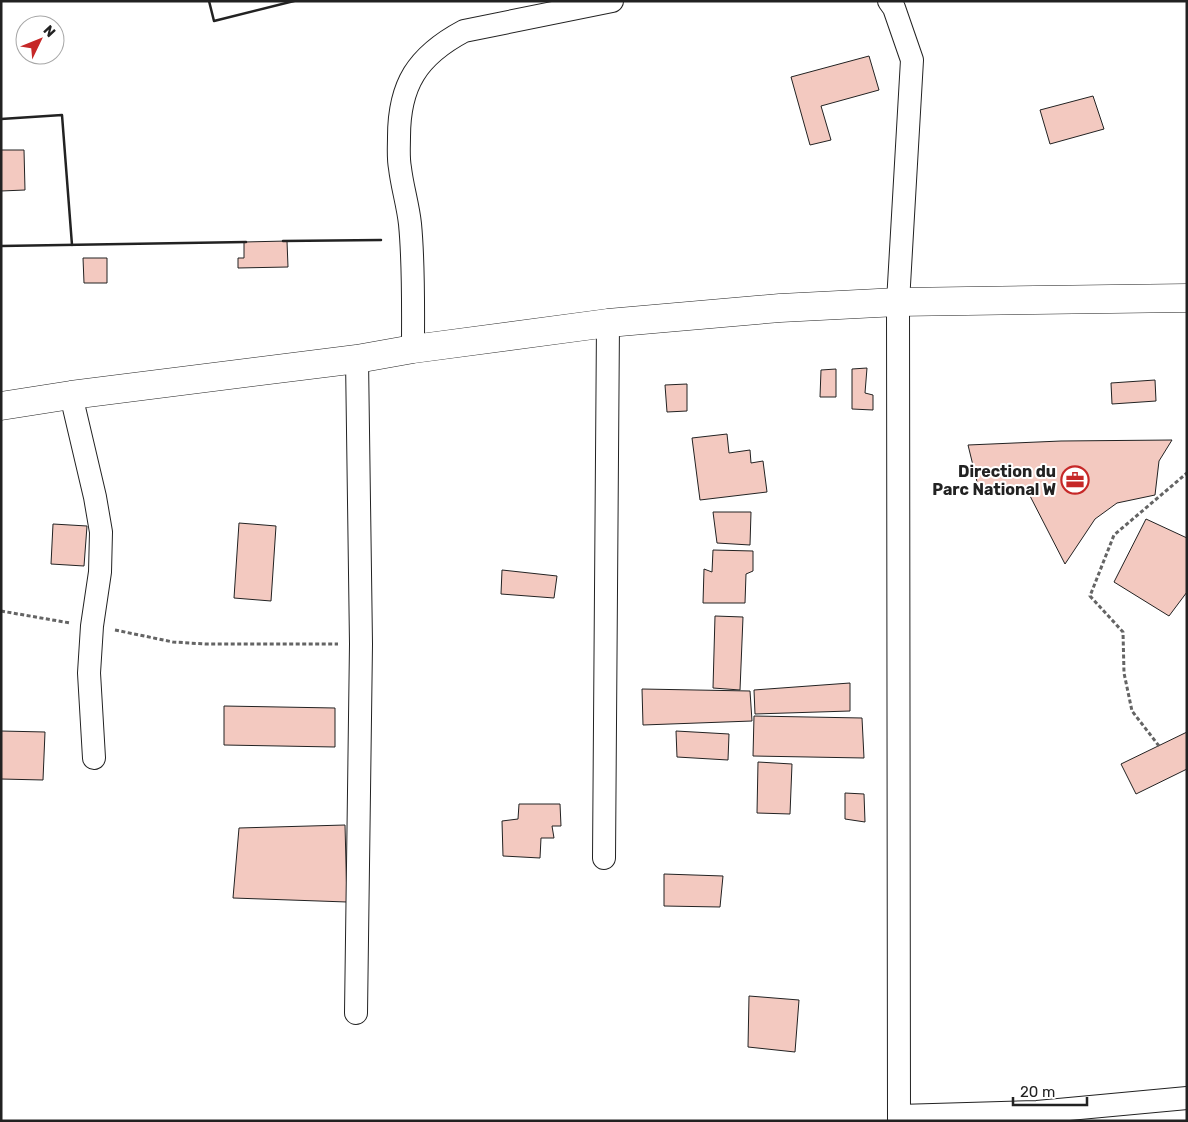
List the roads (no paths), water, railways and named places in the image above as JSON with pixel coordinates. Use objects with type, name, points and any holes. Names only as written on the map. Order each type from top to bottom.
[{"type":"main road","points":[[1,406],[71,395],[357,359],[413,349],[608,323],[780,308],[898,302],[1187,298]]},
{"type":"street","points":[[413,349],[412,245],[410,221],[399,166],[399,116],[404,92],[413,74],[430,54],[445,41],[464,31],[612,1]]},
{"type":"street","points":[[889,1],[894,8],[912,60],[898,302],[899,1118],[1037,1112],[1187,1098]]},
{"type":"street","points":[[604,858],[608,323]]},
{"type":"street","points":[[356,1012],[361,644],[357,359]]},
{"type":"street","points":[[71,395],[95,497],[100,532],[100,572],[92,626],[89,673],[94,758]]},
{"type":"place","name":"Direction du Parc National W","points":[[1075,480]]}]
